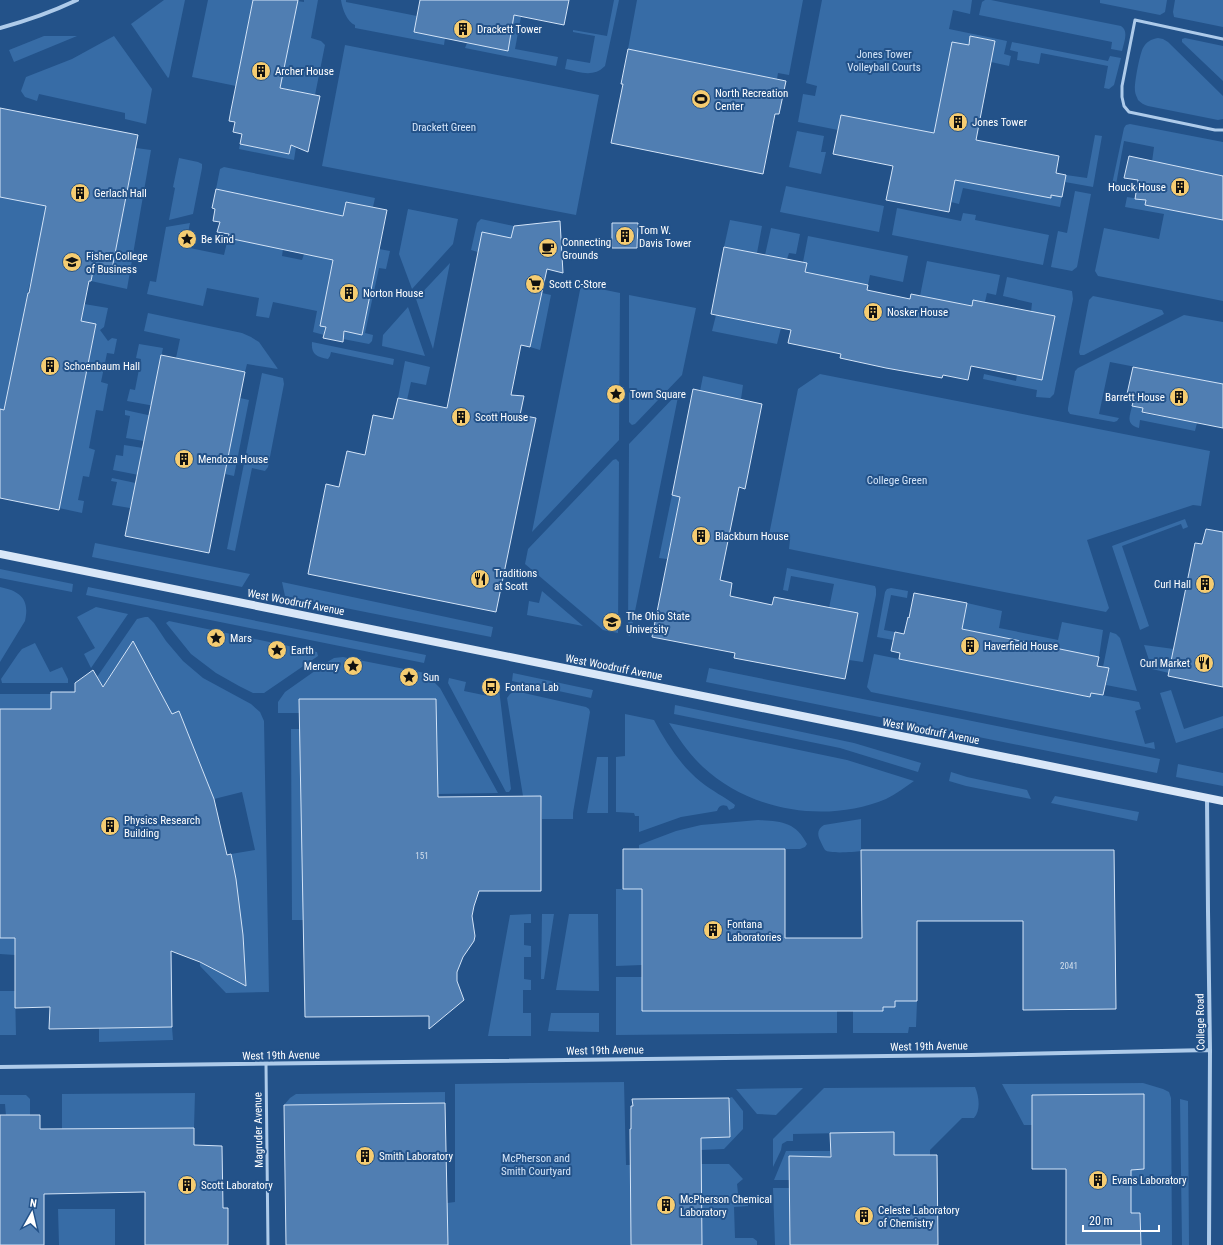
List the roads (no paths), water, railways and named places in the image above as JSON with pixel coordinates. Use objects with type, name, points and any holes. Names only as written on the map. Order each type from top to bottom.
[{"type":"street","points":[[0,28],[18,23],[77,0]]},
{"type":"street","name":"West Woodruff Avenue","points":[[0,554],[1223,801]]},
{"type":"street","name":"College Road","points":[[1207,798],[1210,1050],[1209,1245]]},
{"type":"street","name":"West 19th Avenue","points":[[0,1067],[1210,1050]]},
{"type":"lane","points":[[1223,38],[1136,20],[1122,86],[1124,106],[1129,112],[1215,130],[1223,130]]},
{"type":"lane","name":"Magruder Avenue","points":[[266,1064],[268,1245]]},
{"type":"place","name":"Drackett Tower","points":[[463,29]]},
{"type":"place","name":"Archer House","points":[[261,71]]},
{"type":"place","name":"North Recreation Center","points":[[701,99]]},
{"type":"place","name":"Jones Tower","points":[[958,122]]},
{"type":"place","name":"Houck House","points":[[1180,187]]},
{"type":"place","name":"Gerlach Hall","points":[[80,193]]},
{"type":"place","name":"Tom W. Davis Tower","points":[[625,236]]},
{"type":"place","name":"Be Kind","points":[[187,239]]},
{"type":"place","name":"Connecting Grounds","points":[[548,248]]},
{"type":"place","name":"Fisher College of Business","points":[[72,262]]},
{"type":"place","name":"Scott C-Store","points":[[535,284]]},
{"type":"place","name":"Norton House","points":[[349,293]]},
{"type":"place","name":"Nosker House","points":[[873,312]]},
{"type":"place","name":"Schoenbaum Hall","points":[[50,366]]},
{"type":"place","name":"Town Square","points":[[616,394]]},
{"type":"place","name":"Barrett House","points":[[1179,397]]},
{"type":"place","name":"Scott House","points":[[461,417]]},
{"type":"place","name":"Mendoza House","points":[[184,459]]},
{"type":"place","name":"Blackburn House","points":[[701,536]]},
{"type":"place","name":"Traditions at Scott","points":[[480,579]]},
{"type":"place","name":"Curl Hall","points":[[1205,584]]},
{"type":"place","name":"The Ohio State University","points":[[612,622]]},
{"type":"place","name":"Mars","points":[[216,638]]},
{"type":"place","name":"Haverfield House","points":[[970,646]]},
{"type":"place","name":"Earth","points":[[277,650]]},
{"type":"place","name":"Curl Market","points":[[1204,663]]},
{"type":"place","name":"Mercury","points":[[353,666]]},
{"type":"place","name":"Sun","points":[[409,677]]},
{"type":"place","name":"Fontana Lab","points":[[491,687]]},
{"type":"place","name":"Physics Research Building","points":[[110,826]]},
{"type":"place","name":"Fontana Laboratories","points":[[713,930]]},
{"type":"place","name":"Smith Laboratory","points":[[365,1156]]},
{"type":"place","name":"Evans Laboratory","points":[[1098,1180]]},
{"type":"place","name":"Scott Laboratory","points":[[187,1185]]},
{"type":"place","name":"McPherson Chemical Laboratory","points":[[666,1205]]},
{"type":"place","name":"Celeste Laboratory of Chemistry","points":[[864,1216]]},
{"type":"park label","name":"Jones Tower Volleyball Courts","points":[[884,60]]},
{"type":"park label","name":"Drackett Green","points":[[444,127]]},
{"type":"park label","name":"College Green","points":[[897,480]]},
{"type":"park label","name":"McPherson and Smith Courtyard","points":[[536,1164]]}]
